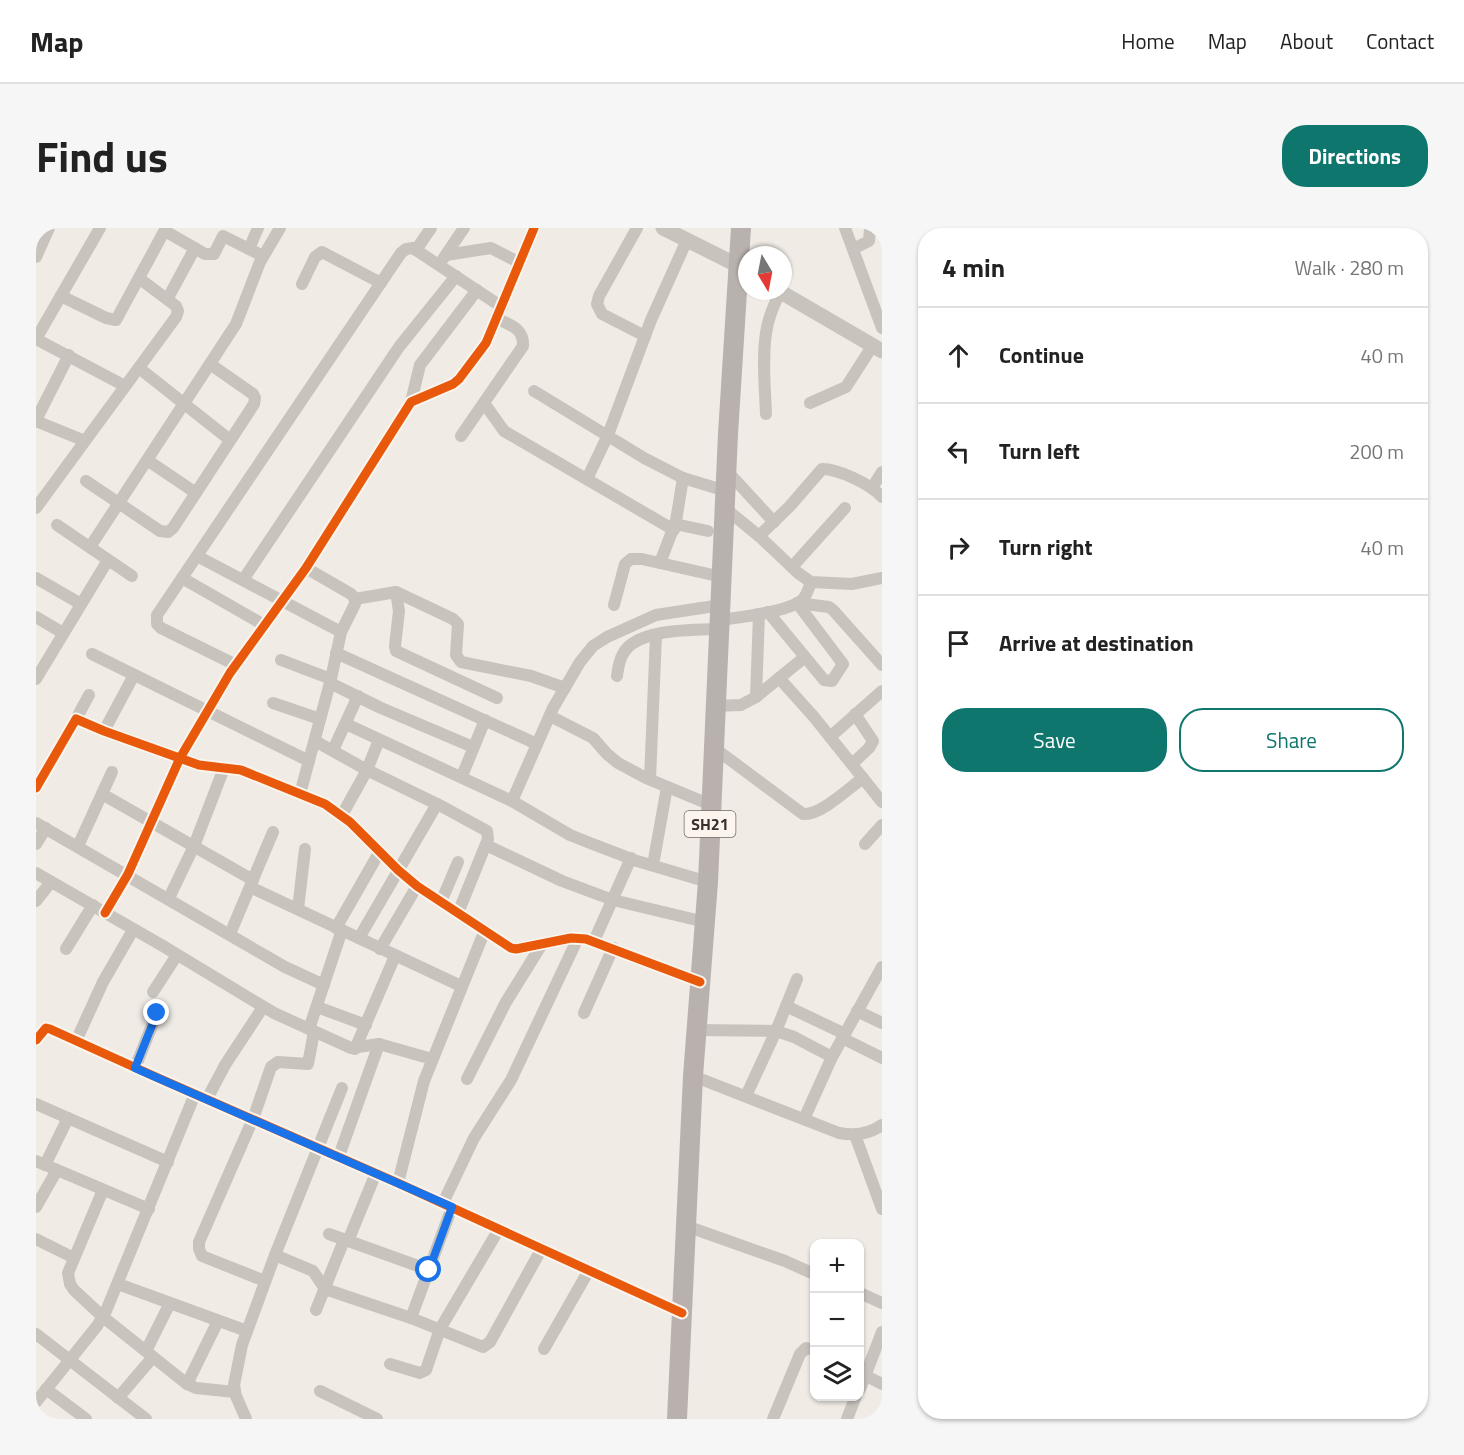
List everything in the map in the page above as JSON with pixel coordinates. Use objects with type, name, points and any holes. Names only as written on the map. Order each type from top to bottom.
[{"type":"main road","name":"SH21","points":[[741,228],[742,246]]},
{"type":"main road","name":"SH21","points":[[677,1419],[693,1076],[708,882],[727,471],[740,300]]},
{"type":"street","points":[[36,257],[50,228]]},
{"type":"street","points":[[100,228],[36,339],[125,386]]},
{"type":"street","points":[[249,249],[258,228]]},
{"type":"street","points":[[90,548],[236,324],[263,256],[280,228]]},
{"type":"street","points":[[416,250],[431,228]]},
{"type":"street","points":[[443,260],[464,228]]},
{"type":"street","points":[[411,402],[453,384],[486,343],[534,228]]},
{"type":"street","points":[[637,228],[598,296],[597,304],[602,314],[645,336]]},
{"type":"street","points":[[663,228],[738,265]]},
{"type":"street","points":[[845,228],[882,328]]},
{"type":"street","points":[[853,249],[869,240],[870,228]]},
{"type":"street","points":[[61,296],[106,318],[116,320],[166,230],[205,254],[214,254],[224,232],[263,256]]},
{"type":"street","points":[[587,479],[608,435],[645,336],[687,240]]},
{"type":"street","points":[[168,298],[195,248]]},
{"type":"street","points":[[236,664],[161,628],[157,624],[157,615],[401,253],[409,248],[443,260],[456,276],[477,290],[521,332],[523,338],[523,346],[461,436]]},
{"type":"street","points":[[443,260],[491,248],[520,263]]},
{"type":"street","points":[[302,284],[315,257],[322,252],[381,283]]},
{"type":"street","points":[[243,580],[399,347],[456,276]]},
{"type":"street","points":[[37,504],[176,317],[178,311],[176,306],[140,279]]},
{"type":"street","points":[[105,913],[128,874],[180,758],[207,712],[236,664],[306,568],[411,402],[420,365],[477,290]]},
{"type":"street","points":[[792,299],[877,348],[846,387],[810,404]]},
{"type":"street","points":[[766,414],[765,333],[776,300]]},
{"type":"street","points":[[69,355],[36,421],[85,441]]},
{"type":"street","points":[[86,481],[160,531],[168,532],[173,528],[250,410],[255,398],[252,393],[210,364]]},
{"type":"street","points":[[139,368],[230,440]]},
{"type":"street","points":[[534,391],[644,458],[726,500],[759,536],[811,582],[852,584],[882,578]]},
{"type":"street","points":[[484,403],[504,431],[587,479],[674,527],[708,531]]},
{"type":"street","points":[[147,460],[196,493]]},
{"type":"street","points":[[759,536],[822,470],[830,470],[872,488],[882,497]]},
{"type":"street","points":[[727,471],[774,522]]},
{"type":"street","points":[[872,488],[882,472]]},
{"type":"street","points":[[660,563],[674,527],[683,478]]},
{"type":"street","points":[[792,567],[845,508]]},
{"type":"street","points":[[57,525],[132,576]]},
{"type":"street","points":[[197,556],[341,632]]},
{"type":"street","points":[[614,605],[628,560],[642,559],[722,577]]},
{"type":"street","points":[[36,680],[41,660],[63,633],[108,560]]},
{"type":"street","points":[[300,794],[331,681],[341,632],[355,604],[355,599],[351,594],[306,568]]},
{"type":"street","points":[[36,578],[81,604]]},
{"type":"street","points":[[182,578],[264,625]]},
{"type":"street","points":[[616,676],[623,654],[634,642],[721,618],[764,613],[797,603],[802,600],[811,582]]},
{"type":"street","points":[[355,599],[396,592],[453,618],[458,624],[456,655],[461,662],[531,675],[565,688]]},
{"type":"street","points":[[396,592],[399,611],[396,651],[496,698]]},
{"type":"street","points":[[764,613],[824,680],[832,681],[843,664],[797,603]]},
{"type":"street","points":[[797,603],[829,607],[882,665]]},
{"type":"street","points":[[756,697],[764,613]]},
{"type":"street","points":[[512,801],[550,716],[586,652],[608,637],[657,615],[721,618]]},
{"type":"street","points":[[36,617],[63,633]]},
{"type":"street","points":[[650,779],[656,635]]},
{"type":"street","points":[[336,653],[537,744]]},
{"type":"street","points":[[92,654],[309,761]]},
{"type":"street","points":[[716,706],[741,705],[756,697],[805,657]]},
{"type":"street","points":[[281,660],[473,747]]},
{"type":"street","points":[[104,731],[134,675]]},
{"type":"street","points":[[779,678],[882,802]]},
{"type":"street","points":[[830,737],[882,691]]},
{"type":"street","points":[[36,788],[89,695]]},
{"type":"street","points":[[333,750],[358,696]]},
{"type":"street","points":[[273,703],[320,719]]},
{"type":"street","points":[[852,764],[873,741],[855,714]]},
{"type":"street","points":[[550,716],[593,738],[612,759],[667,787],[711,805]]},
{"type":"street","points":[[76,719],[208,767],[240,770],[325,804],[342,815],[417,886],[511,948],[578,938],[594,941],[700,982]]},
{"type":"street","points":[[462,776],[485,720]]},
{"type":"street","points":[[346,724],[462,776],[512,801],[570,835],[652,865],[708,882]]},
{"type":"street","points":[[342,815],[367,770],[379,740]]},
{"type":"street","points":[[315,741],[367,770],[483,827],[489,834],[458,913]]},
{"type":"street","points":[[713,747],[803,814],[808,815],[823,807],[863,778]]},
{"type":"street","points":[[169,898],[194,846],[224,768]]},
{"type":"street","points":[[78,846],[112,772]]},
{"type":"street","points":[[652,865],[667,787]]},
{"type":"street","points":[[102,794],[298,909],[462,986]]},
{"type":"street","points":[[359,939],[437,804]]},
{"type":"street","points":[[36,844],[41,825],[285,967],[324,986]]},
{"type":"street","points":[[866,844],[882,825]]},
{"type":"street","points":[[230,934],[273,832]]},
{"type":"street","points":[[486,845],[562,881],[613,900],[705,922]]},
{"type":"street","points":[[298,909],[305,849]]},
{"type":"street","points":[[265,1281],[202,1256],[198,1249],[253,1119],[271,1067],[278,1062],[308,1064],[311,1030],[339,929],[380,851]]},
{"type":"street","points":[[594,941],[632,858]]},
{"type":"street","points":[[441,902],[458,862]]},
{"type":"street","points":[[36,873],[263,1007],[311,1030],[355,1049],[379,1044],[432,1059]]},
{"type":"street","points":[[36,901],[51,882]]},
{"type":"street","points":[[380,949],[417,886]]},
{"type":"street","points":[[66,949],[93,905]]},
{"type":"street","points":[[76,1041],[103,982],[133,930]]},
{"type":"street","points":[[398,1183],[413,1120],[432,1059],[485,930]]},
{"type":"street","points":[[411,1318],[429,1270],[448,1205],[474,1138],[511,1080],[578,938]]},
{"type":"street","points":[[467,1079],[506,1002],[542,944]]},
{"type":"street","points":[[584,1013],[613,948]]},
{"type":"street","points":[[153,992],[177,955]]},
{"type":"street","points":[[355,1049],[395,956]]},
{"type":"street","points":[[804,1119],[832,1057],[882,967]]},
{"type":"street","points":[[746,1096],[797,979]]},
{"type":"street","points":[[786,1006],[882,1058]]},
{"type":"street","points":[[207,1099],[225,1065],[263,1007]]},
{"type":"street","points":[[317,1007],[366,1025]]},
{"type":"street","points":[[857,1011],[882,1023]]},
{"type":"street","points":[[135,1068],[157,1013]]},
{"type":"street","points":[[36,1040],[46,1028],[339,1156],[682,1313]]},
{"type":"street","points":[[696,1030],[776,1031],[794,1037],[832,1057]]},
{"type":"street","points":[[339,1156],[379,1044]]},
{"type":"street","points":[[693,1076],[839,1133],[855,1135],[872,1131],[882,1125]]},
{"type":"street","points":[[246,1419],[235,1392],[235,1374],[247,1331],[342,1088]]},
{"type":"street","points":[[36,1402],[103,1317],[195,1094]]},
{"type":"street","points":[[36,1104],[168,1162]]},
{"type":"street","points":[[36,1207],[46,1166],[68,1118]]},
{"type":"street","points":[[855,1135],[882,1209]]},
{"type":"street","points":[[46,1166],[149,1209]]},
{"type":"street","points":[[316,1310],[376,1173]]},
{"type":"street","points":[[870,1175],[882,1181]]},
{"type":"street","points":[[102,1190],[68,1274],[70,1284],[103,1317],[187,1384],[196,1388],[235,1392]]},
{"type":"street","points":[[686,1226],[810,1272]]},
{"type":"street","points":[[390,1364],[420,1373],[424,1372],[440,1329],[499,1229]]},
{"type":"street","points":[[329,1234],[429,1270]]},
{"type":"street","points":[[36,1239],[74,1258]]},
{"type":"street","points":[[275,1255],[313,1271],[324,1288],[411,1318],[483,1347],[488,1345],[542,1248]]},
{"type":"street","points":[[544,1349],[589,1270]]},
{"type":"street","points":[[118,1284],[247,1331]]},
{"type":"street","points":[[864,1294],[881,1300]]},
{"type":"street","points":[[118,1398],[149,1354],[170,1303]]},
{"type":"street","points":[[187,1384],[218,1321]]},
{"type":"street","points":[[864,1370],[882,1332]]},
{"type":"street","points":[[36,1334],[146,1419]]},
{"type":"street","points":[[773,1419],[800,1354],[806,1348],[810,1349]]},
{"type":"street","points":[[864,1375],[882,1384]]},
{"type":"street","points":[[46,1389],[86,1419]]},
{"type":"street","points":[[320,1391],[356,1414],[377,1419]]},
{"type":"street","points":[[847,1419],[854,1401]]},
{"type":"cycle path","points":[[105,913],[128,874],[180,758],[230,673],[306,568],[411,402],[453,384],[486,343],[534,228]]},
{"type":"cycle path","points":[[36,788],[76,719],[199,765],[241,770],[325,804],[350,822],[417,886],[511,948],[516,949],[571,938],[586,939],[700,982]]},
{"type":"cycle path","points":[[36,1040],[46,1028],[50,1029],[398,1183],[682,1313]]},
{"type":"route","points":[[157,1013],[135,1068],[452,1207],[429,1270]]}]
